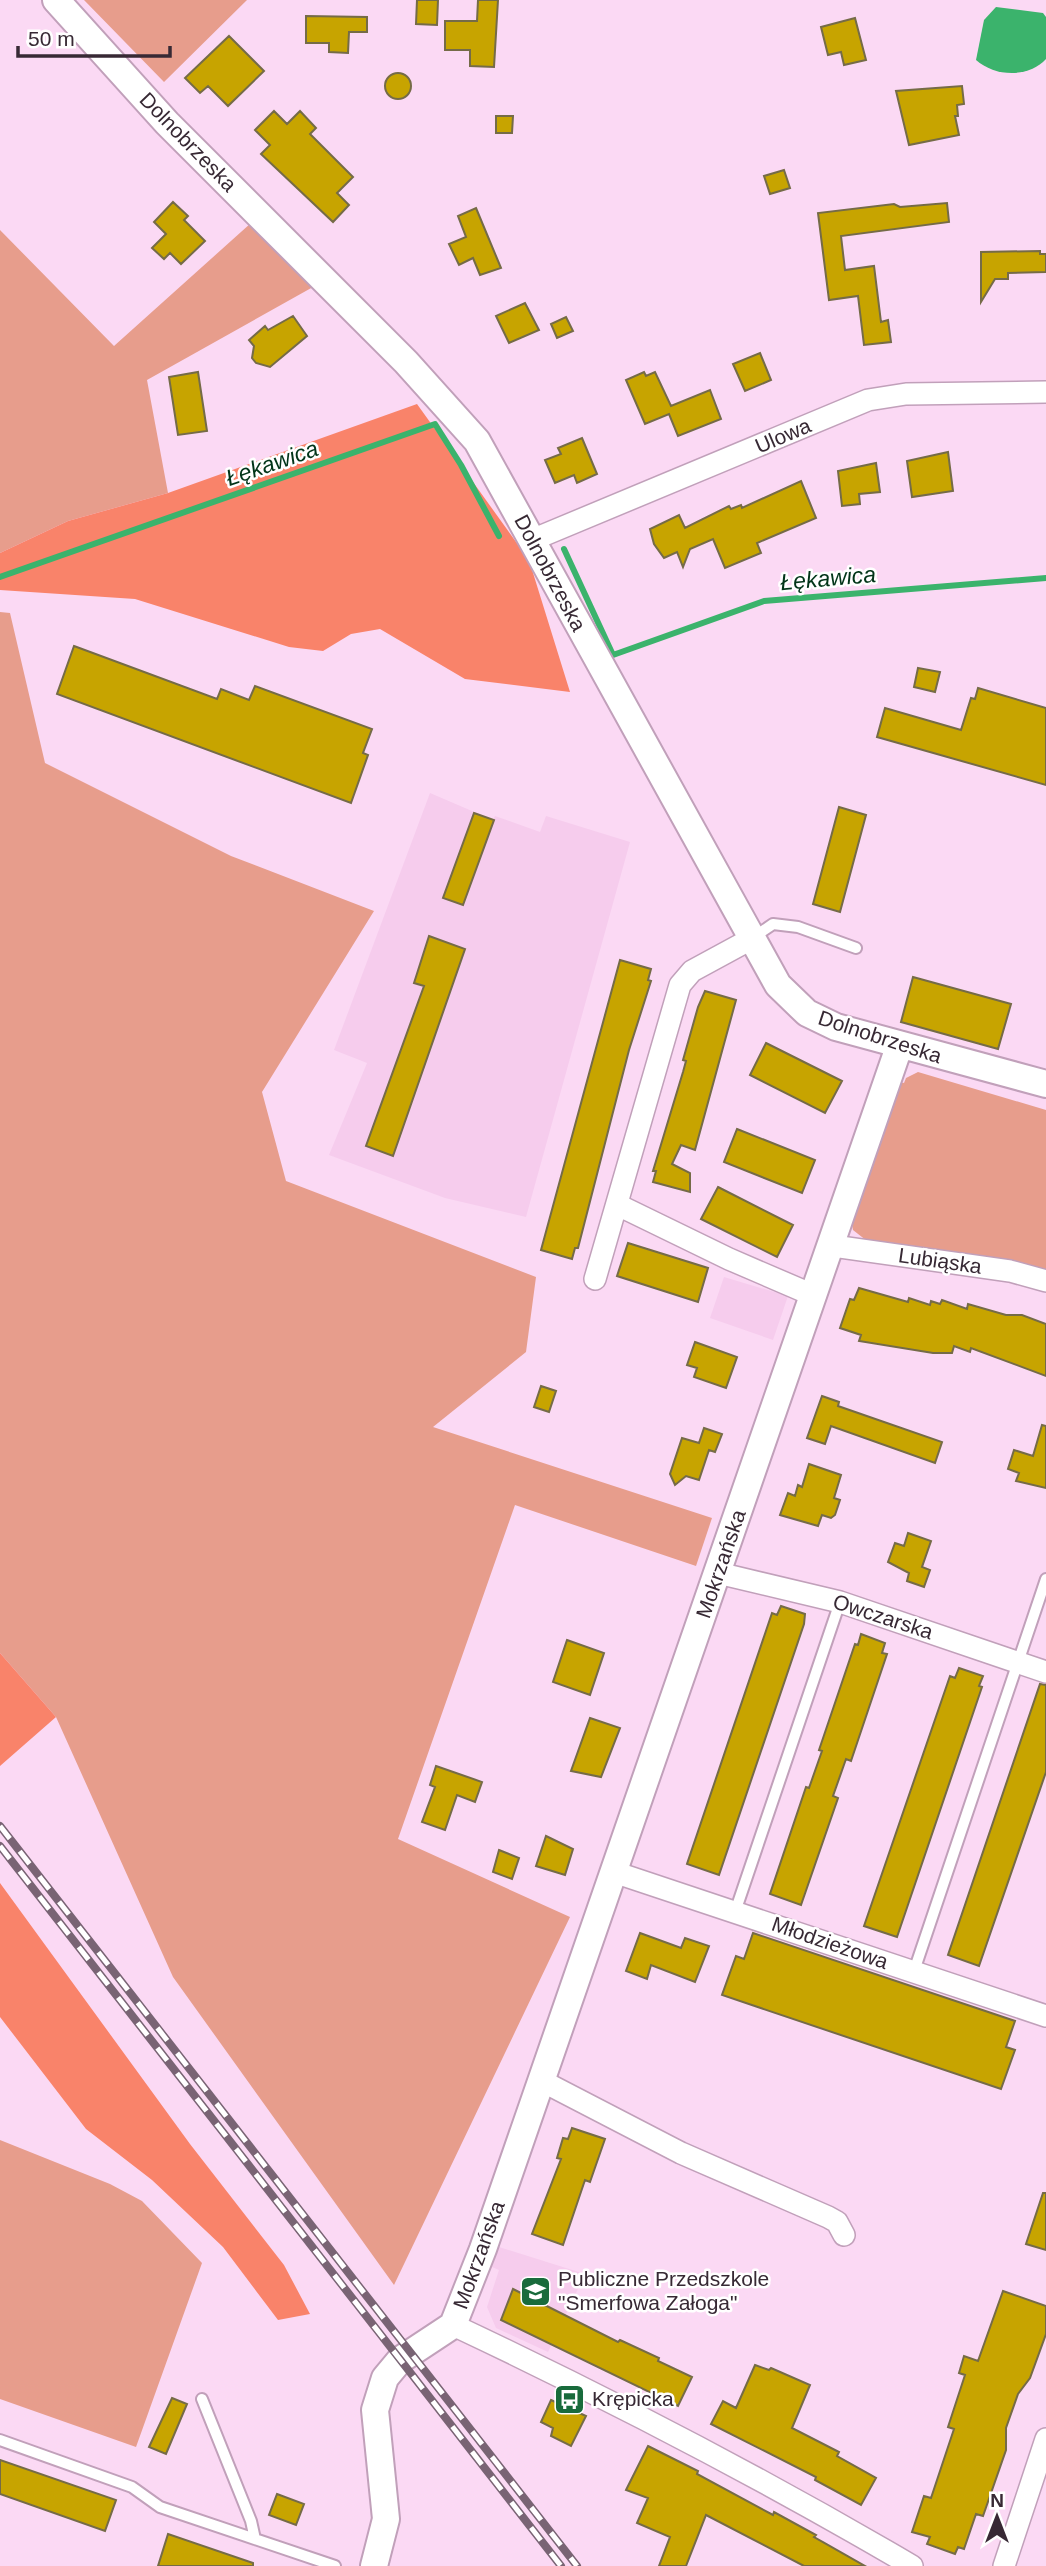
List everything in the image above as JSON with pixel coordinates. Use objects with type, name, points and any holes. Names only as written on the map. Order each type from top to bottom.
[{"type":"street","name":"Dolnobrzeska","points":[[57,0],[167,123],[406,362],[477,441],[778,985],[807,1013],[836,1027],[899,1047],[1046,1084]]},
{"type":"street","name":"Ulowa","points":[[532,540],[868,400],[905,394],[1046,391]]},
{"type":"street","points":[[595,1279],[680,985],[692,971],[751,939]]},
{"type":"street","name":"Mokrzańska","points":[[374,2566],[386,2519],[375,2410],[378,2393],[385,2378],[400,2360],[453,2325],[542,2081],[833,1246],[899,1047]]},
{"type":"street","points":[[618,1205],[729,1259],[815,1296]]},
{"type":"street","name":"Lubiąska","points":[[833,1246],[1010,1271],[1046,1281]]},
{"type":"street","name":"Owczarska","points":[[718,1573],[840,1602],[1046,1672]]},
{"type":"street","name":"Młodzieżowa","points":[[614,1872],[1046,2016]]},
{"type":"street","points":[[542,2081],[681,2153],[828,2217],[837,2222],[844,2235]]},
{"type":"street","points":[[453,2325],[708,2451],[778,2488],[912,2566]]},
{"type":"street","points":[[1004,2566],[1046,2439]]},
{"type":"lane","points":[[751,939],[774,924],[798,927],[856,948]]},
{"type":"lane","points":[[914,1971],[1046,1579]]},
{"type":"lane","points":[[736,1912],[840,1602]]},
{"type":"lane","points":[[202,2399],[251,2521],[255,2539]]},
{"type":"lane","points":[[0,2440],[132,2487],[160,2507],[335,2566]]},
{"type":"shaded area","points":[[84,0],[247,0],[164,82]]},
{"type":"shaded area","points":[[996,7],[1043,13],[1046,17],[1046,59],[1039,65],[1031,70],[1012,73],[993,70],[976,60],[984,20]]},
{"type":"shaded area","points":[[251,223],[313,287],[147,380],[168,493],[68,521],[0,553],[0,230],[114,346]]},
{"type":"shaded area","points":[[417,404],[529,560],[570,692],[465,679],[380,629],[351,634],[323,651],[289,647],[135,599],[0,590],[0,553],[68,521],[168,493]]},
{"type":"shaded area","points":[[0,612],[10,613],[45,763],[231,856],[374,911],[262,1092],[286,1181],[536,1277],[526,1352],[433,1427],[712,1518],[696,1566],[515,1505],[398,1839],[570,1917],[394,2285],[173,1977],[56,1717],[0,1653]]},
{"type":"shaded area","points":[[430,793],[493,820],[495,816],[540,832],[546,816],[630,842],[526,1217],[445,1198],[329,1155],[367,1063],[334,1050]]},
{"type":"shaded area","points":[[918,1072],[1046,1110],[1046,1271],[867,1241],[853,1230],[851,1220],[895,1081],[904,1083],[906,1078]]},
{"type":"shaded area","points":[[724,1277],[788,1296],[773,1340],[710,1318]]},
{"type":"shaded area","points":[[0,1653],[56,1717],[0,1766]]},
{"type":"shaded area","points":[[0,1883],[190,2144],[284,2265],[310,2314],[278,2320],[223,2247],[152,2180],[86,2129],[0,2017]]},
{"type":"shaded area","points":[[0,2140],[110,2184],[142,2201],[202,2263],[136,2447],[0,2399]]},
{"type":"shaded area","name":"Publiczne Przedszkole \"Smerfowa Załoga\"","points":[[499,2247],[585,2274],[548,2352],[496,2328],[487,2307],[499,2270],[492,2267]]},
{"type":"building","points":[[417,0],[438,0],[437,25],[416,24]]},
{"type":"building","points":[[478,0],[498,0],[494,67],[470,66],[470,50],[445,50],[445,21],[477,21]]},
{"type":"building","points":[[306,16],[367,17],[367,32],[349,32],[348,53],[329,52],[329,43],[306,43]]},
{"type":"building","points":[[855,18],[866,60],[844,65],[841,52],[828,55],[821,27]]},
{"type":"building","points":[[229,36],[264,71],[228,106],[208,86],[200,93],[185,78]]},
{"type":"building","points":[[398,73],[407,77],[411,86],[407,95],[398,99],[389,95],[385,86],[389,77]]},
{"type":"building","points":[[962,86],[964,104],[957,105],[958,116],[955,116],[959,135],[909,145],[896,91]]},
{"type":"building","points":[[274,111],[287,124],[300,111],[316,128],[310,134],[353,177],[337,193],[349,205],[333,222],[261,154],[270,145],[255,130]]},
{"type":"building","points":[[496,116],[513,116],[512,133],[496,133]]},
{"type":"building","points":[[784,170],[790,188],[770,194],[764,176]]},
{"type":"building","points":[[173,202],[188,216],[184,220],[205,241],[181,264],[170,253],[164,259],[152,248],[166,234],[154,222]]},
{"type":"building","points":[[947,203],[949,222],[841,236],[845,270],[874,266],[881,322],[888,320],[891,342],[864,345],[858,296],[829,300],[818,213],[894,204],[900,207]]},
{"type":"building","points":[[476,208],[501,268],[480,275],[473,258],[459,265],[449,244],[466,237],[458,216]]},
{"type":"building","points":[[1040,251],[1040,254],[1046,254],[1046,272],[1008,273],[1008,279],[995,279],[981,302],[981,252]]},
{"type":"building","points":[[525,303],[539,330],[509,343],[496,316]]},
{"type":"building","points":[[293,316],[307,336],[270,367],[256,363],[252,358],[254,346],[249,340],[265,326],[268,330]]},
{"type":"building","points":[[566,317],[573,331],[557,338],[551,324]]},
{"type":"building","points":[[760,353],[771,380],[745,391],[733,364]]},
{"type":"building","points":[[198,372],[207,431],[178,435],[169,377]]},
{"type":"building","points":[[644,372],[646,376],[655,372],[671,406],[710,390],[721,419],[678,436],[669,414],[645,424],[626,380]]},
{"type":"building","points":[[582,438],[597,474],[577,483],[574,475],[555,483],[545,460],[561,454],[558,448]]},
{"type":"building","points":[[948,452],[953,491],[912,497],[907,461]]},
{"type":"building","points":[[876,463],[880,492],[859,494],[860,504],[842,506],[838,471]]},
{"type":"building","points":[[801,481],[816,518],[757,543],[761,553],[725,568],[713,539],[690,549],[683,567],[677,552],[664,558],[654,544],[650,529],[679,515],[685,528],[729,506],[731,509],[741,505],[742,508]]},
{"type":"building","points":[[74,646],[217,699],[221,689],[249,700],[255,686],[372,729],[363,753],[368,755],[351,803],[57,694]]},
{"type":"building","points":[[918,668],[940,672],[935,692],[914,687]]},
{"type":"building","points":[[978,688],[1046,708],[1046,785],[877,737],[885,708],[961,730],[971,698],[975,699]]},
{"type":"building","points":[[839,807],[866,815],[840,912],[813,904]]},
{"type":"building","points":[[474,813],[494,820],[463,905],[443,898]]},
{"type":"building","points":[[429,936],[465,949],[393,1156],[366,1146],[424,986],[414,983]]},
{"type":"building","points":[[620,960],[651,969],[648,980],[651,981],[629,1050],[578,1248],[575,1248],[572,1259],[541,1250]]},
{"type":"building","points":[[913,977],[1011,1004],[998,1049],[901,1022]]},
{"type":"building","points":[[705,991],[736,1000],[695,1150],[681,1145],[672,1164],[690,1173],[690,1192],[653,1182],[656,1171],[653,1171],[683,1072],[686,1061],[683,1060],[698,1007]]},
{"type":"building","points":[[766,1043],[842,1081],[825,1113],[750,1075]]},
{"type":"building","points":[[737,1129],[815,1160],[802,1193],[724,1162]]},
{"type":"building","points":[[718,1187],[793,1225],[777,1257],[701,1219]]},
{"type":"building","points":[[628,1243],[708,1268],[698,1302],[617,1276]]},
{"type":"building","points":[[859,1288],[908,1302],[909,1298],[930,1305],[931,1301],[940,1304],[942,1300],[967,1309],[968,1304],[1006,1315],[1022,1315],[1046,1324],[1046,1376],[971,1348],[970,1352],[954,1346],[952,1353],[933,1353],[859,1341],[861,1335],[840,1328],[850,1299],[854,1300]]},
{"type":"building","points":[[695,1342],[737,1357],[726,1388],[694,1377],[697,1368],[687,1365]]},
{"type":"building","points":[[541,1386],[556,1391],[549,1412],[534,1407]]},
{"type":"building","points":[[822,1396],[839,1402],[838,1406],[942,1442],[935,1463],[831,1426],[825,1444],[807,1438]]},
{"type":"building","points":[[1042,1425],[1046,1426],[1046,1488],[1016,1481],[1019,1473],[1008,1469],[1014,1450],[1033,1456]]},
{"type":"building","points":[[704,1428],[722,1434],[715,1452],[709,1450],[699,1480],[686,1476],[675,1485],[670,1474],[682,1438],[699,1443]]},
{"type":"building","points":[[809,1464],[841,1475],[834,1498],[840,1500],[835,1515],[831,1518],[822,1515],[818,1526],[780,1515],[788,1493],[795,1496],[798,1485],[802,1487]]},
{"type":"building","points":[[908,1533],[931,1541],[922,1567],[930,1570],[924,1587],[907,1581],[909,1573],[888,1562],[895,1543],[904,1546]]},
{"type":"building","points":[[781,1606],[805,1614],[804,1624],[719,1875],[687,1864],[772,1613],[777,1615]]},
{"type":"building","points":[[861,1634],[885,1643],[882,1653],[887,1654],[851,1761],[846,1759],[833,1796],[838,1798],[801,1905],[770,1894],[806,1787],[809,1788],[822,1751],[819,1750],[855,1644],[858,1645]]},
{"type":"building","points":[[567,1640],[604,1653],[590,1695],[553,1682]]},
{"type":"building","points":[[959,1668],[983,1676],[979,1686],[982,1687],[897,1937],[864,1926],[950,1676],[955,1678]]},
{"type":"building","points":[[1040,1684],[1046,1685],[1046,1772],[979,1966],[948,1955]]},
{"type":"building","points":[[590,1718],[620,1728],[601,1777],[571,1771]]},
{"type":"building","points":[[436,1766],[482,1782],[475,1802],[457,1795],[445,1830],[422,1822],[435,1787],[430,1785]]},
{"type":"building","points":[[546,1836],[573,1849],[565,1875],[536,1866]]},
{"type":"building","points":[[499,1850],[519,1858],[512,1879],[493,1872]]},
{"type":"building","points":[[640,1933],[681,1948],[685,1938],[709,1946],[695,1982],[651,1965],[647,1979],[626,1971]]},
{"type":"building","points":[[753,1933],[1015,2021],[1006,2047],[1015,2050],[1001,2089],[722,1995],[736,1956],[744,1959]]},
{"type":"building","points":[[572,2128],[605,2139],[590,2182],[585,2180],[563,2245],[532,2234],[561,2159],[557,2158],[563,2138],[568,2139]]},
{"type":"building","points":[[1043,2193],[1046,2193],[1046,2250],[1026,2244]]},
{"type":"building","points":[[513,2289],[618,2342],[620,2340],[659,2358],[658,2361],[692,2377],[678,2406],[501,2320]]},
{"type":"building","points":[[1003,2291],[1046,2306],[1046,2334],[1030,2378],[1018,2394],[1006,2428],[1006,2450],[983,2516],[976,2514],[964,2549],[958,2547],[955,2554],[927,2544],[930,2537],[912,2532],[924,2496],[931,2498],[954,2429],[948,2427],[965,2375],[959,2373],[964,2356],[978,2361]]},
{"type":"building","points":[[755,2365],[769,2370],[771,2368],[810,2385],[792,2428],[839,2452],[837,2456],[876,2478],[861,2505],[815,2480],[816,2477],[711,2424],[723,2401],[736,2408]]},
{"type":"building","points":[[172,2398],[187,2404],[166,2454],[149,2447]]},
{"type":"building","points":[[551,2400],[586,2416],[571,2446],[551,2436],[553,2428],[541,2422]]},
{"type":"building","points":[[648,2446],[698,2471],[697,2474],[773,2515],[774,2512],[816,2535],[814,2537],[865,2566],[804,2566],[706,2515],[686,2566],[659,2566],[670,2537],[637,2523],[648,2498],[626,2490]]},
{"type":"building","points":[[0,2460],[116,2500],[105,2531],[0,2494]]},
{"type":"building","points":[[277,2494],[304,2504],[296,2525],[269,2515]]},
{"type":"building","points":[[168,2534],[253,2563],[253,2566],[158,2566]]},
{"type":"waterway","name":"Łękawica","points":[[0,577],[435,424],[461,465],[499,536]]},
{"type":"waterway","name":"Łękawica","points":[[564,549],[613,655],[764,601],[1046,578]]},
{"type":"railway","points":[[0,1826],[577,2566]]},
{"type":"railway","points":[[0,1846],[561,2566]]},
{"type":"place","name":"Publiczne Przedszkole \"Smerfowa Załoga\"","points":[[535,2291]]},
{"type":"place","name":"Krępicka","points":[[569,2399]]}]
